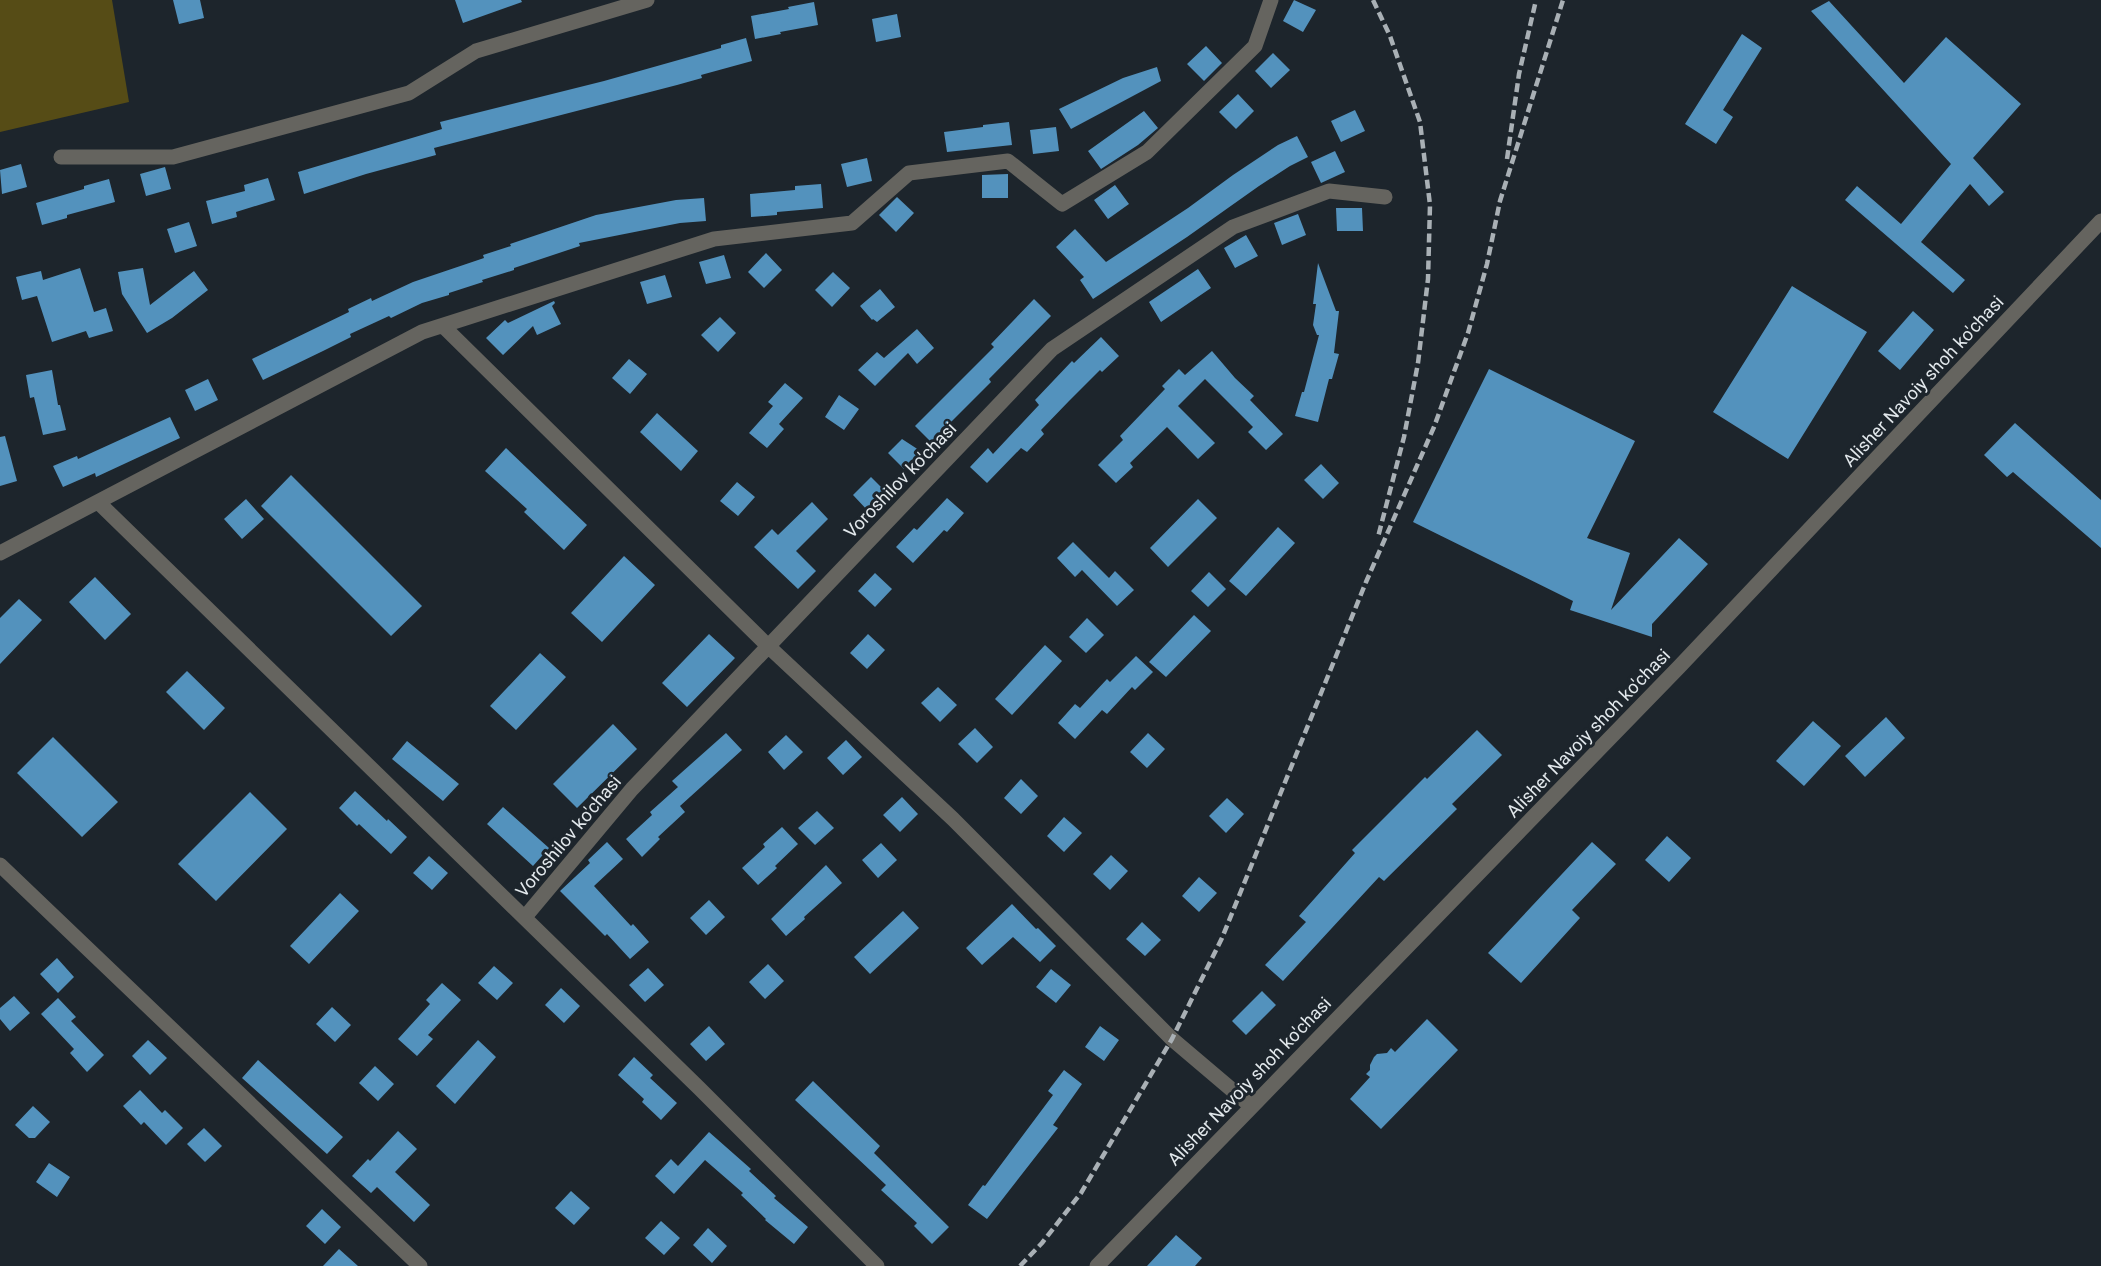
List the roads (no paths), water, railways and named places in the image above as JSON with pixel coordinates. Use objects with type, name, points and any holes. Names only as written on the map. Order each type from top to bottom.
[{"type":"street","points":[[61,157],[173,157],[409,93],[476,51],[647,0]]},
{"type":"street","points":[[0,553],[422,332],[714,239],[852,223],[909,173],[1008,161],[1062,204],[1147,152],[1256,46],[1271,0]]},
{"type":"street","name":"Voroshilov ko'chasi","points":[[525,918],[632,789],[1052,349],[1233,227],[1329,191],[1385,197]]},
{"type":"street","name":"Alisher Navoiy shoh ko'chasi","points":[[1097,1266],[1679,668],[2101,221]]},
{"type":"street","points":[[443,326],[768,646],[953,819],[1172,1039],[1251,1106]]},
{"type":"street","points":[[98,502],[699,1088],[877,1266]]},
{"type":"street","points":[[0,865],[420,1266]]},
{"type":"railway","points":[[1373,0],[1390,36],[1420,122],[1430,205],[1428,279],[1418,363],[1404,437],[1378,537]]},
{"type":"railway","points":[[1507,159],[1519,74],[1536,0]]},
{"type":"railway","points":[[1020,1266],[1042,1243],[1081,1193],[1172,1039],[1222,938],[1366,582],[1434,427],[1468,333],[1487,264],[1500,201],[1563,0]]}]
